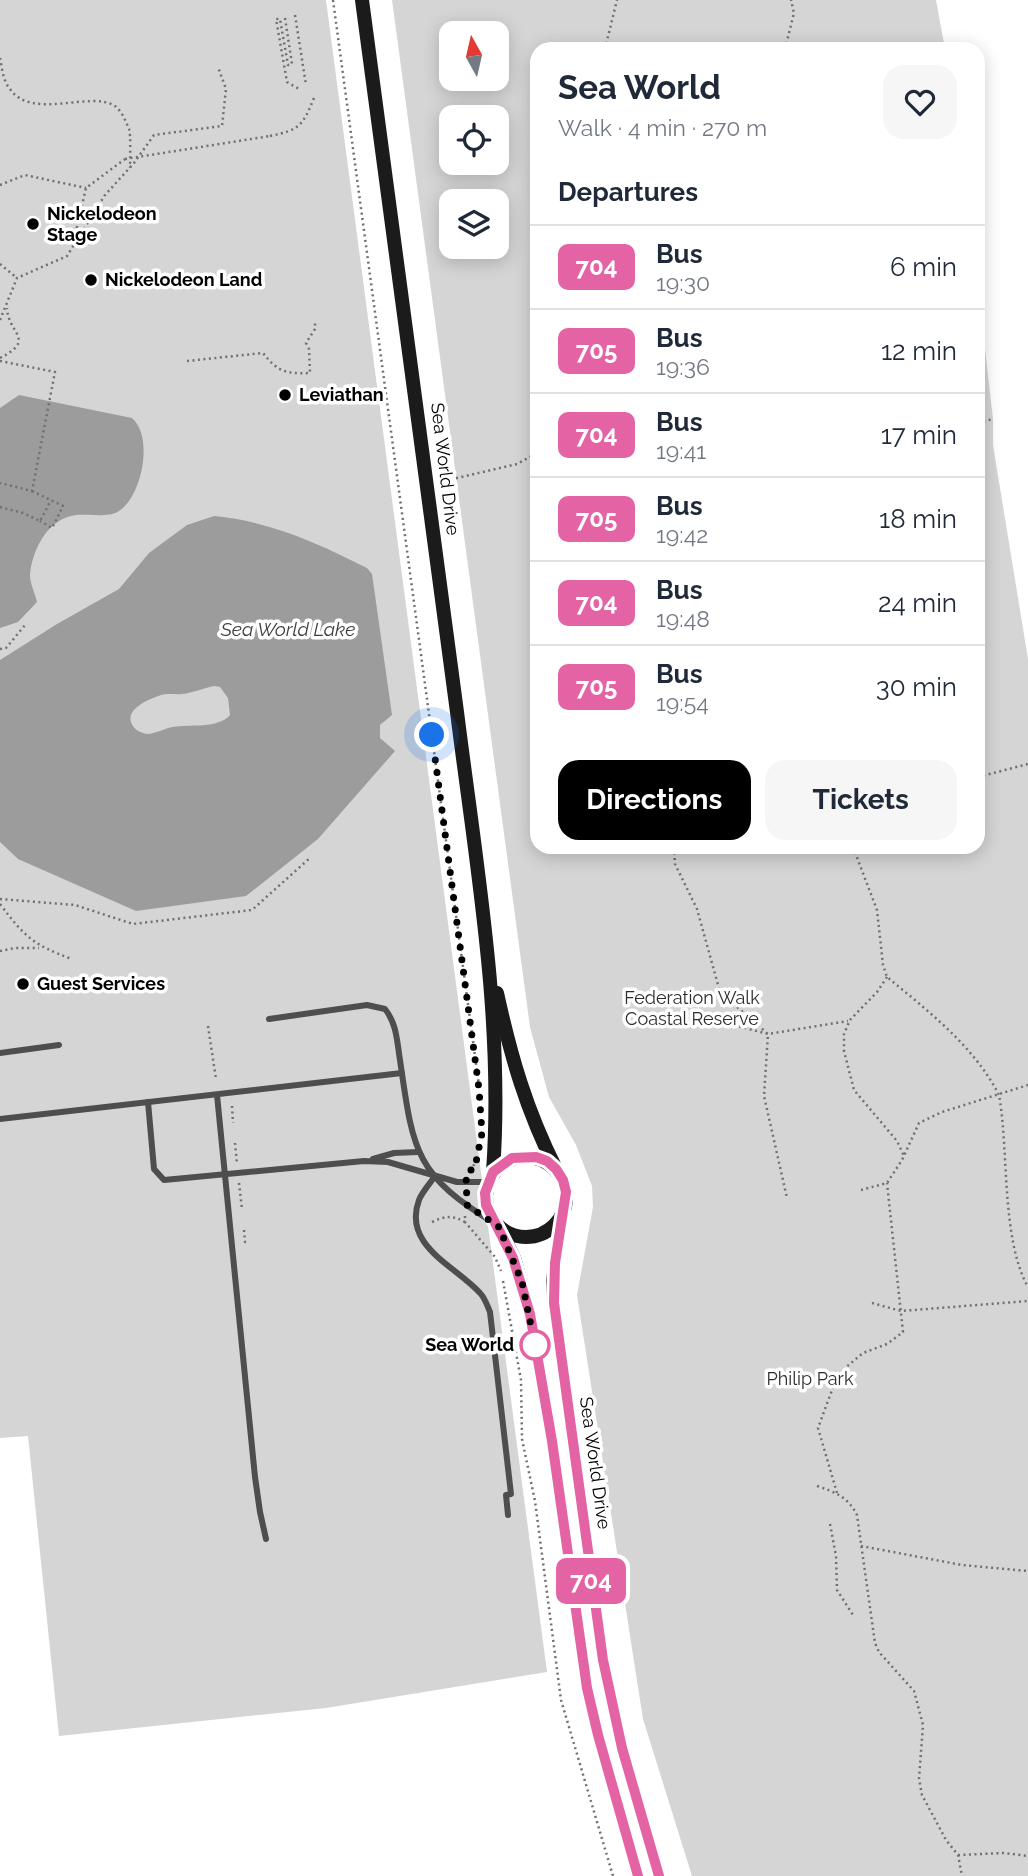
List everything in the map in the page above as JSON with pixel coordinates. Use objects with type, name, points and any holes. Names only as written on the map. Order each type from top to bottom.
[{"type":"street","name":"Sea World Drive","points":[[362,0],[428,485],[486,944],[497,1114],[491,1177]]},
{"type":"street","name":"Sea World Drive","points":[[486,944],[517,1077],[536,1128],[556,1169]]},
{"type":"street","points":[[498,1226],[518,1237],[531,1237],[554,1226],[566,1204],[566,1192],[563,1180],[547,1161],[524,1156],[512,1158],[491,1177],[485,1193],[486,1205],[513,1258],[530,1314],[552,1441],[587,1688],[638,1876]]},
{"type":"street","name":"Sea World Drive","points":[[561,1216],[553,1281],[554,1303],[594,1611],[622,1748],[659,1876]]},
{"type":"lane","points":[[269,1019],[367,1005],[385,1009],[395,1027],[407,1116],[418,1152],[434,1177],[467,1205],[498,1226]]},
{"type":"lane","points":[[0,1053],[59,1045]]},
{"type":"lane","points":[[0,1119],[402,1073]]},
{"type":"lane","points":[[218,1095],[256,1477],[266,1539]]},
{"type":"lane","points":[[148,1102],[154,1169],[159,1177],[171,1181],[364,1161],[388,1162],[434,1177],[466,1183],[491,1177]]},
{"type":"lane","points":[[364,1161],[394,1153],[418,1152]]},
{"type":"lane","points":[[434,1177],[419,1200],[419,1232],[425,1245],[482,1295],[490,1312],[511,1494],[506,1495],[509,1516]]},
{"type":"path","points":[[333,0],[479,1089]]},
{"type":"path","points":[[607,42],[617,0]]},
{"type":"path","points":[[787,42],[794,13],[791,0]]},
{"type":"path","points":[[295,15],[306,85]]},
{"type":"path","points":[[285,18],[292,64],[288,65],[281,19],[276,19],[287,82],[300,90]]},
{"type":"path","points":[[0,58],[8,87],[24,100],[61,104],[103,102],[115,106],[130,131],[130,168]]},
{"type":"path","points":[[0,320],[17,278],[67,256],[104,195],[130,168],[154,135],[222,126],[226,89],[218,66]]},
{"type":"path","points":[[72,247],[86,188],[125,159],[270,136],[296,129],[301,126],[314,98]]},
{"type":"path","points":[[0,185],[25,175],[86,188]]},
{"type":"path","points":[[0,264],[17,278]]},
{"type":"path","points":[[0,359],[15,350],[19,340],[7,316],[7,306]]},
{"type":"path","points":[[187,361],[263,353],[274,367],[292,374],[310,373],[309,349],[306,343],[315,329],[315,321]]},
{"type":"path","points":[[0,359],[55,372],[32,491]]},
{"type":"path","points":[[985,421],[993,419]]},
{"type":"path","points":[[428,485],[517,464],[530,457]]},
{"type":"path","points":[[0,482],[32,491],[63,506],[52,528],[0,507]]},
{"type":"path","points":[[40,521],[51,499]]},
{"type":"path","points":[[0,649],[6,648],[26,624]]},
{"type":"path","points":[[985,775],[1028,764]]},
{"type":"path","points":[[674,854],[675,864],[697,909],[720,992],[768,1034]]},
{"type":"path","points":[[856,854],[877,910],[883,965],[887,977],[952,1033],[991,1079],[999,1095],[1012,1232],[1020,1273],[1028,1287]]},
{"type":"path","points":[[0,899],[75,905],[133,924],[252,910],[312,857]]},
{"type":"path","points":[[0,904],[35,944],[72,959]]},
{"type":"path","points":[[0,951],[42,948]]},
{"type":"path","points":[[887,977],[877,992],[849,1020],[844,1034],[844,1051],[854,1090],[897,1140],[904,1156]]},
{"type":"path","points":[[690,1027],[730,1024],[768,1034],[849,1020]]},
{"type":"path","points":[[208,1026],[216,1079]]},
{"type":"path","points":[[768,1034],[764,1096],[787,1198]]},
{"type":"path","points":[[837,1493],[818,1428],[838,1374],[863,1353],[887,1344],[903,1332],[887,1183],[904,1156],[919,1123],[942,1112],[1028,1086]]},
{"type":"path","points":[[232,1106],[233,1123]]},
{"type":"path","points":[[235,1143],[237,1164]]},
{"type":"path","points":[[466,1183],[466,1174],[475,1167],[480,1149]]},
{"type":"path","points":[[239,1183],[242,1209]]},
{"type":"path","points":[[861,1190],[887,1183]]},
{"type":"path","points":[[465,1222],[467,1205]]},
{"type":"path","points":[[432,1222],[453,1216],[465,1222],[495,1257],[504,1282],[522,1380],[522,1439],[535,1501],[561,1700],[613,1876]]},
{"type":"path","points":[[244,1230],[245,1242],[248,1242]]},
{"type":"path","points":[[872,1303],[901,1311],[1028,1301]]},
{"type":"path","points":[[817,1486],[837,1493],[850,1503],[857,1515],[875,1643],[879,1652],[914,1691],[920,1707],[923,1725],[919,1779],[922,1795],[958,1855],[962,1876]]},
{"type":"path","points":[[830,1524],[836,1556],[837,1590],[853,1615]]},
{"type":"path","points":[[861,1546],[962,1565],[1028,1572]]},
{"type":"path","points":[[958,1855],[986,1852],[1028,1856]]},
{"type":"green space","name":"Sea World","points":[[0,0],[326,0],[547,1672],[326,1708],[59,1736],[28,1436],[0,1438]]},
{"type":"green space","points":[[392,0],[936,0],[944,42],[530,42],[530,854],[985,854],[985,349],[993,419],[993,445],[1028,659],[1028,1876],[692,1876],[643,1719],[577,1295],[593,1207],[592,1186],[576,1145],[549,1097],[530,1027]]},
{"type":"water","points":[[19,395],[132,418],[139,427],[144,452],[134,493],[119,511],[66,517],[57,522],[43,537],[31,565],[30,578],[37,602],[18,622],[0,628],[0,408]]},
{"type":"water","name":"Sea World Lake","points":[[214,516],[254,523],[312,542],[367,568],[372,574],[392,715],[380,725],[380,738],[395,751],[318,839],[246,896],[136,911],[18,859],[0,842],[0,660],[119,589],[149,553],[187,525]],"holes":[[[220,687],[228,698],[230,715],[225,719],[147,734],[133,726],[131,715],[144,702],[164,694]]]},
{"type":"bus line","name":"704","points":[[638,1876],[587,1688],[552,1441],[530,1314],[513,1258],[486,1205],[485,1193],[493,1172],[512,1158],[536,1157],[547,1161],[563,1180],[566,1192],[553,1281],[554,1303],[594,1611],[622,1748],[659,1876]]},
{"type":"place","name":"Nickelodeon Stage","points":[[33,224]]},
{"type":"place","name":"Nickelodeon Land","points":[[91,280]]},
{"type":"place","name":"Leviathan","points":[[285,395]]},
{"type":"place","name":"Guest Services","points":[[23,984]]},
{"type":"place","name":"Sea World","points":[[535,1345]]},
{"type":"route","points":[[432,735],[479,1089],[482,1133],[475,1167],[466,1174],[467,1205],[499,1227],[522,1282],[535,1345]]},
{"type":"park label","name":"Federation Walk Coastal Reserve","points":[[692,1008]]},
{"type":"park label","name":"Philip Park","points":[[810,1379]]}]
